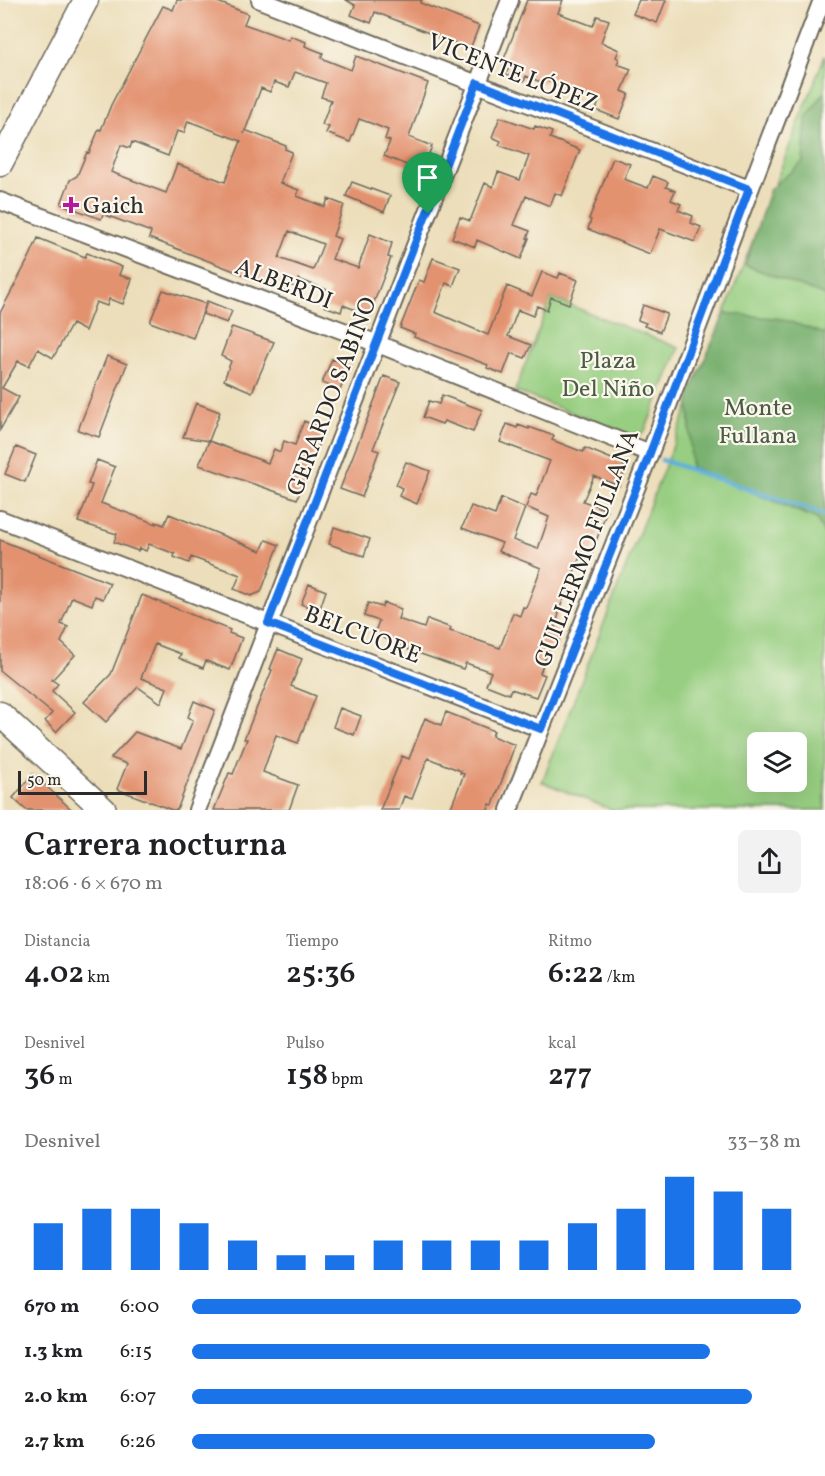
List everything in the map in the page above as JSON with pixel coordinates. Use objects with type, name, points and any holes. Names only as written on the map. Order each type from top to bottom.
[{"type":"main road","points":[[0,164],[86,0]]},
{"type":"main road","points":[[0,714],[104,810]]},
{"type":"street","name":"VICENTE LÓPEZ","points":[[260,0],[749,189]]},
{"type":"street","name":"GERARDO SABINO","points":[[197,810],[510,0]]},
{"type":"street","name":"GUILLERMO FULLANA","points":[[508,810],[650,453],[822,0]]},
{"type":"street","name":"ALBERDI","points":[[0,201],[378,344],[650,453]]},
{"type":"street","name":"BELCUORE","points":[[0,519],[541,729]]},
{"type":"green space","points":[[825,55],[825,810],[612,810],[542,782]]},
{"type":"green space","points":[[824,93],[825,296],[745,265],[770,189],[803,162],[806,118]]},
{"type":"green space","name":"Plaza Del Niño","points":[[551,298],[679,348],[644,433],[632,436],[515,391]]},
{"type":"green space","name":"Monte Fullana","points":[[725,313],[782,319],[825,334],[825,536],[817,519],[691,467],[689,396]]},
{"type":"building","points":[[177,0],[213,0],[248,14],[244,24],[289,40],[290,36],[306,42],[305,46],[323,53],[321,58],[351,70],[356,56],[428,83],[409,137],[432,146],[422,171],[384,156],[390,141],[385,139],[388,130],[373,124],[359,119],[350,142],[326,133],[329,127],[322,125],[331,100],[321,97],[326,83],[295,72],[289,87],[274,82],[270,92],[261,88],[245,130],[286,146],[285,149],[292,152],[280,183],[299,190],[297,196],[325,207],[328,199],[344,205],[333,236],[340,239],[332,259],[358,268],[370,234],[392,243],[388,257],[391,258],[369,315],[343,305],[341,312],[324,306],[330,291],[298,279],[295,287],[288,284],[286,291],[149,238],[151,232],[103,214],[101,219],[61,204],[70,180],[77,176],[87,152],[89,153],[99,129],[101,130],[111,105],[163,6],[173,10]],"holes":[[[188,121],[241,141],[225,182],[177,164],[166,193],[111,172],[121,145],[130,148],[132,142],[168,156],[177,131],[184,133]],[[289,231],[323,244],[313,270],[279,258]]]},
{"type":"building","points":[[346,0],[422,0],[420,3],[479,26],[470,49],[375,12],[371,23],[351,15],[355,5]]},
{"type":"building","points":[[527,0],[563,0],[558,13],[593,26],[597,16],[609,20],[601,42],[619,50],[616,57],[619,59],[617,64],[631,69],[622,91],[629,94],[619,119],[596,110],[599,101],[545,80],[543,83],[526,76],[524,81],[506,74],[509,67],[502,64]]},
{"type":"building","points":[[639,0],[666,0],[657,23],[633,14]]},
{"type":"building","points":[[500,117],[534,129],[535,126],[552,132],[550,138],[580,150],[562,196],[555,193],[550,206],[526,196],[514,225],[530,231],[521,259],[477,240],[475,247],[452,238],[460,217],[470,221],[485,183],[493,187],[498,172],[520,180],[529,156],[499,145],[501,141],[492,137]]},
{"type":"building","points":[[613,158],[630,164],[624,179],[648,188],[653,176],[668,182],[666,187],[675,191],[671,200],[681,204],[678,210],[693,216],[691,223],[701,227],[695,242],[660,229],[650,254],[588,229],[591,220],[589,219]]},
{"type":"building","points":[[352,182],[390,196],[384,212],[346,196]]},
{"type":"building","points":[[38,238],[85,257],[87,253],[122,267],[119,275],[132,279],[123,304],[109,299],[107,306],[96,302],[85,331],[72,324],[53,358],[38,349],[29,366],[18,361],[2,388],[19,397],[0,430],[0,313]]},
{"type":"building","points":[[433,258],[460,268],[453,286],[446,283],[435,312],[488,335],[507,286],[532,296],[542,272],[558,278],[560,273],[578,280],[569,304],[551,297],[547,310],[537,306],[533,316],[518,310],[508,336],[531,345],[525,358],[511,353],[503,374],[487,368],[488,365],[414,337],[415,334],[400,328],[419,280],[424,282]]},
{"type":"building","points":[[163,290],[206,304],[193,338],[150,322]]},
{"type":"building","points":[[207,301],[232,311],[227,323],[203,314]]},
{"type":"building","points":[[643,305],[667,314],[660,332],[644,326],[646,323],[638,320]]},
{"type":"building","points":[[232,327],[274,342],[252,392],[224,380],[231,361],[221,356]]},
{"type":"building","points":[[107,356],[127,364],[99,437],[78,430]]},
{"type":"building","points":[[332,359],[350,366],[340,390],[322,383]]},
{"type":"building","points":[[384,376],[400,382],[373,449],[379,451],[362,497],[340,489]]},
{"type":"building","points":[[442,395],[482,410],[473,432],[444,421],[442,424],[423,417],[429,401],[439,404]]},
{"type":"building","points":[[196,403],[220,412],[209,441],[183,437]]},
{"type":"building","points":[[304,421],[324,430],[297,499],[199,465],[209,441],[268,463],[274,449],[280,452],[284,441],[295,445]]},
{"type":"building","points":[[507,424],[517,428],[518,425],[529,429],[529,427],[554,436],[552,440],[583,452],[585,448],[619,462],[626,468],[619,486],[594,476],[583,501],[607,510],[592,553],[583,549],[558,613],[554,630],[561,633],[556,648],[550,646],[540,673],[545,675],[536,697],[511,689],[509,694],[486,685],[491,672],[466,663],[463,669],[390,643],[391,641],[374,634],[379,621],[364,616],[368,603],[382,607],[384,603],[401,609],[398,619],[424,628],[427,619],[451,628],[450,631],[500,648],[513,613],[520,616],[523,607],[526,608],[541,568],[498,551],[502,543],[462,528],[471,506],[495,515],[501,498],[525,508],[513,540],[538,549],[549,517],[526,507],[531,494],[536,496],[550,461],[500,442]]},
{"type":"building","points":[[16,447],[36,455],[25,482],[5,474]]},
{"type":"building","points":[[97,460],[115,467],[101,503],[156,524],[156,522],[164,525],[169,514],[261,551],[266,540],[279,545],[261,592],[251,596],[234,589],[240,575],[191,557],[189,563],[174,557],[175,554],[149,544],[146,551],[139,548],[138,551],[114,542],[117,534],[78,522],[92,485],[88,484]]},
{"type":"building","points":[[406,462],[430,471],[417,504],[399,496],[402,488],[396,485]]},
{"type":"building","points":[[334,527],[370,539],[364,556],[329,544]]},
{"type":"building","points":[[0,540],[110,583],[103,599],[95,596],[92,605],[72,597],[61,624],[68,627],[61,642],[75,655],[52,680],[58,684],[52,691],[75,712],[56,732],[45,721],[52,713],[0,671]]},
{"type":"building","points":[[309,584],[326,591],[319,611],[301,604]]},
{"type":"building","points":[[142,595],[230,630],[229,633],[242,638],[230,670],[206,661],[203,668],[179,658],[181,654],[155,644],[141,678],[167,688],[161,703],[138,687],[106,722],[84,702],[111,674]]},
{"type":"building","points":[[278,649],[302,659],[291,686],[316,696],[298,743],[276,735],[263,772],[298,785],[289,810],[214,810],[229,773],[233,774],[247,739],[244,739],[272,670],[270,669]]},
{"type":"building","points":[[194,701],[215,710],[177,810],[117,789],[127,764],[111,758],[135,732],[181,749],[193,720],[188,717]]},
{"type":"building","points":[[340,708],[361,716],[354,735],[333,727]]},
{"type":"building","points":[[446,712],[494,731],[492,736],[515,745],[493,805],[490,804],[488,810],[450,810],[464,774],[428,758],[412,799],[404,796],[399,810],[380,810],[402,756],[409,759],[425,718],[441,725]]},
{"type":"building","points":[[33,774],[72,810],[26,810],[13,798]]},
{"type":"waterway","points":[[662,460],[825,515]]},
{"type":"place","name":"Gaich","points":[[71,205]]},
{"type":"route","points":[[477,83],[749,189],[650,453],[541,729],[268,623],[428,214],[477,83]]}]
